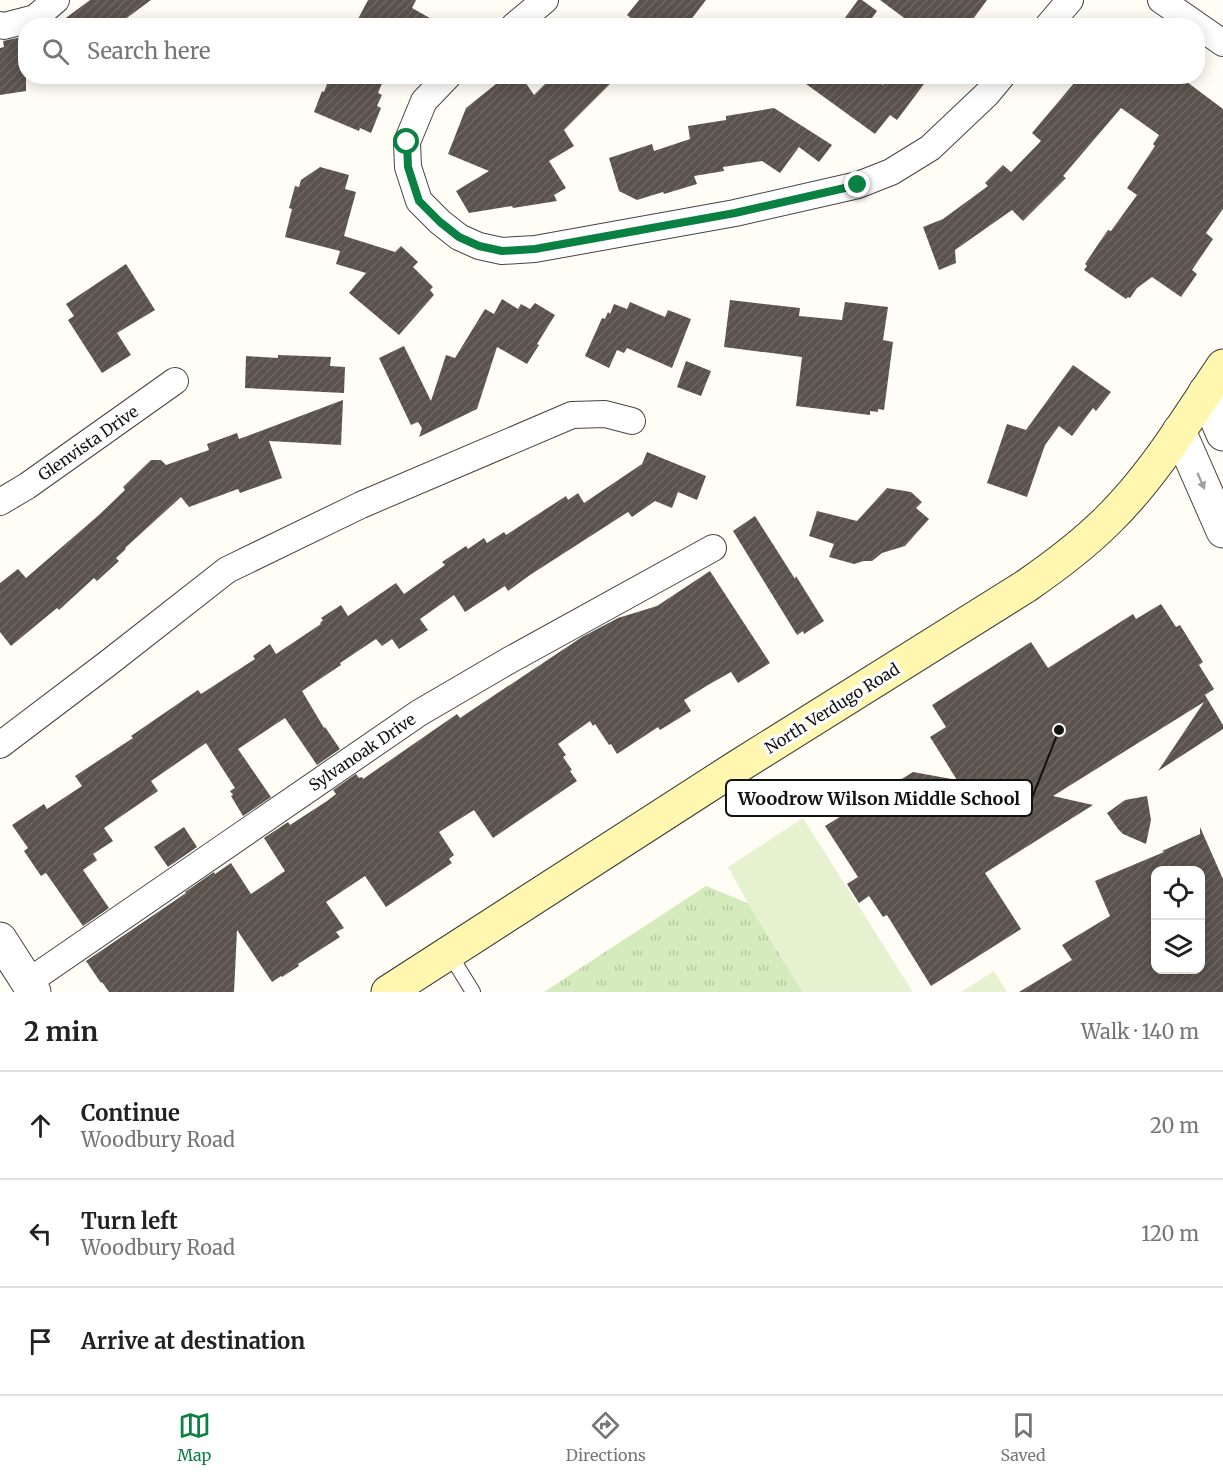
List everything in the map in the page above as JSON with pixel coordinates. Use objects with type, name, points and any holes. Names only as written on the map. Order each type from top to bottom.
[{"type":"main road","name":"North Verdugo Road","points":[[388,992],[1048,571],[1110,519],[1146,477],[1214,379]]},
{"type":"street","points":[[35,18],[56,0]]},
{"type":"street","points":[[524,18],[545,0]]},
{"type":"street","points":[[1055,18],[1070,0]]},
{"type":"street","points":[[1161,0],[1187,18]]},
{"type":"street","points":[[0,25],[18,22]]},
{"type":"street","points":[[1205,31],[1223,43]]},
{"type":"street","points":[[440,84],[423,101],[407,142],[408,167],[419,201],[459,237],[479,246],[502,251],[535,249],[735,213],[858,185],[891,172],[930,148],[995,84]]},
{"type":"street","points":[[1214,379],[1223,434]]},
{"type":"street","name":"Glenvista Drive","points":[[0,502],[27,486],[175,381]]},
{"type":"street","points":[[0,746],[227,570],[361,505],[572,415],[605,414],[632,421]]},
{"type":"street","points":[[1179,431],[1223,531]]},
{"type":"street","name":"Sylvanoak Drive","points":[[27,987],[186,872],[419,713],[713,548]]},
{"type":"street","points":[[0,939],[27,987]]},
{"type":"lane","points":[[449,952],[473,992]]},
{"type":"green space","points":[[803,818],[913,992],[803,992],[728,867]]},
{"type":"green space","points":[[706,886],[748,903],[803,992],[544,992]]},
{"type":"green space","points":[[994,971],[1007,992],[961,992]]},
{"type":"building","points":[[90,0],[151,0],[127,18],[66,18]]},
{"type":"building","points":[[368,0],[416,0],[412,8],[430,18],[359,18]]},
{"type":"building","points":[[639,0],[706,0],[692,18],[631,18],[627,15]]},
{"type":"building","points":[[858,0],[862,0],[877,11],[872,18],[845,18]]},
{"type":"building","points":[[880,0],[987,0],[974,18],[904,18]]},
{"type":"building","points":[[18,38],[18,84],[26,84],[26,91],[0,95],[0,48],[4,47],[3,41]]},
{"type":"building","points":[[327,84],[382,84],[378,93],[382,95],[377,106],[381,108],[371,133],[360,128],[359,131],[314,112],[322,91],[324,92]]},
{"type":"building","points":[[496,84],[526,84],[534,95],[545,84],[610,84],[564,130],[574,146],[549,161],[566,188],[554,195],[557,201],[469,213],[456,191],[489,171],[448,154],[466,108]]},
{"type":"building","points":[[806,84],[924,84],[897,120],[890,115],[875,134]]},
{"type":"building","points":[[1073,84],[1190,84],[1223,109],[1223,209],[1206,233],[1213,239],[1192,270],[1197,274],[1181,297],[1152,277],[1137,288],[1130,298],[1126,299],[1084,270],[1087,266],[1085,264],[1108,230],[1111,231],[1137,195],[1127,188],[1155,146],[1153,144],[1159,135],[1121,108],[1063,176],[1066,178],[1023,221],[1012,210],[955,250],[956,263],[939,270],[923,227],[943,219],[988,186],[985,183],[1003,165],[1011,172],[1041,141],[1032,133]]},
{"type":"building","points":[[774,108],[832,145],[819,162],[799,147],[780,173],[762,161],[723,167],[724,171],[694,176],[697,184],[637,200],[619,191],[609,158],[652,144],[654,151],[690,139],[688,126],[726,120],[726,116]]},
{"type":"building","points":[[320,167],[349,175],[345,189],[356,192],[344,236],[395,252],[401,246],[418,262],[413,267],[433,287],[430,290],[434,295],[399,335],[349,293],[366,273],[336,264],[340,251],[285,237],[295,186],[299,187],[301,180]]},
{"type":"building","points":[[126,264],[155,310],[117,333],[131,355],[102,373],[68,320],[74,316],[66,304]]},
{"type":"building","points":[[502,299],[518,309],[521,304],[530,309],[535,303],[555,315],[537,344],[539,345],[527,364],[497,347],[477,409],[419,437],[422,428],[418,422],[411,425],[379,358],[404,346],[431,401],[446,355],[455,358],[485,309],[494,314]]},
{"type":"building","points":[[730,300],[800,308],[799,316],[842,320],[845,302],[888,307],[883,340],[893,342],[884,410],[870,411],[870,415],[796,406],[802,357],[724,347]]},
{"type":"building","points":[[630,302],[665,317],[668,310],[691,319],[672,368],[627,348],[624,353],[617,350],[609,368],[585,356],[602,318],[605,319],[608,312],[610,314],[614,304],[627,309]]},
{"type":"building","points":[[278,355],[331,357],[330,366],[345,367],[344,393],[245,388],[246,356],[278,358]]},
{"type":"building","points":[[686,361],[711,371],[701,396],[677,387]]},
{"type":"building","points":[[1073,365],[1111,392],[1096,411],[1093,408],[1072,436],[1059,426],[1045,445],[1027,497],[987,483],[1007,424],[1026,430]]},
{"type":"building","points":[[343,400],[341,445],[269,441],[282,478],[240,493],[238,489],[189,507],[181,497],[125,548],[116,558],[119,561],[97,581],[94,578],[59,610],[57,608],[11,646],[0,632],[0,583],[18,569],[26,578],[99,515],[151,460],[161,460],[166,465],[209,450],[207,444],[237,433],[239,439]]},
{"type":"building","points":[[647,452],[706,476],[697,500],[678,492],[672,508],[655,501],[632,517],[628,512],[508,591],[505,586],[465,612],[454,595],[420,619],[428,630],[399,649],[392,639],[382,646],[376,639],[340,663],[341,665],[302,691],[324,728],[340,749],[317,765],[285,718],[238,749],[271,797],[243,816],[231,796],[233,795],[230,791],[235,788],[206,743],[151,781],[158,791],[104,828],[113,841],[93,854],[97,860],[83,870],[109,908],[83,926],[46,873],[41,876],[24,851],[28,848],[12,825],[44,804],[47,809],[82,786],[75,776],[133,738],[131,736],[198,690],[201,694],[255,659],[253,656],[270,644],[276,654],[321,624],[323,620],[321,618],[341,605],[348,616],[396,583],[404,594],[445,565],[442,562],[466,546],[468,549],[484,538],[487,543],[504,532],[506,535],[566,496],[568,500],[578,493],[584,503],[642,464]]},
{"type":"building","points":[[887,488],[911,492],[922,502],[916,508],[929,519],[905,546],[882,553],[872,561],[854,564],[829,557],[834,544],[809,536],[817,511],[857,521]]},
{"type":"building","points":[[755,516],[824,621],[804,634],[803,631],[797,635],[733,531]]},
{"type":"building","points":[[710,571],[770,663],[738,683],[731,672],[708,685],[684,700],[691,711],[660,730],[658,727],[617,754],[595,724],[593,726],[590,721],[558,744],[566,755],[563,757],[577,781],[493,838],[474,810],[439,832],[454,855],[449,859],[452,863],[386,907],[365,876],[326,902],[344,928],[336,932],[340,937],[282,977],[272,982],[237,930],[234,992],[109,992],[86,961],[214,872],[215,874],[231,863],[251,894],[285,871],[264,838],[288,822],[290,825],[327,801],[336,794],[333,790],[356,774],[363,779],[457,714],[460,718],[582,637],[618,618],[657,606]]},
{"type":"building","points":[[1161,604],[1176,627],[1180,625],[1203,662],[1199,665],[1214,689],[1205,695],[1223,725],[1223,729],[1158,771],[1204,702],[1053,796],[1093,805],[985,873],[1021,929],[931,986],[887,915],[883,917],[869,896],[859,903],[847,884],[858,877],[825,826],[913,772],[957,780],[930,737],[946,727],[932,705],[1031,642],[1048,668],[1133,614],[1136,619]]},
{"type":"building","points":[[1147,796],[1151,820],[1146,844],[1123,834],[1107,813],[1125,800]]},
{"type":"building","points":[[184,827],[197,847],[168,867],[154,847]]},
{"type":"building","points":[[1200,827],[1223,879],[1223,992],[1019,992],[1072,960],[1062,945],[1110,916],[1095,881],[1164,852],[1162,851],[1200,834]]},
{"type":"place","name":"Woodrow Wilson Middle School","points":[[1059,730]]},
{"type":"route","points":[[407,142],[408,167],[419,201],[459,237],[479,246],[502,251],[535,249],[735,213],[858,185]]}]
